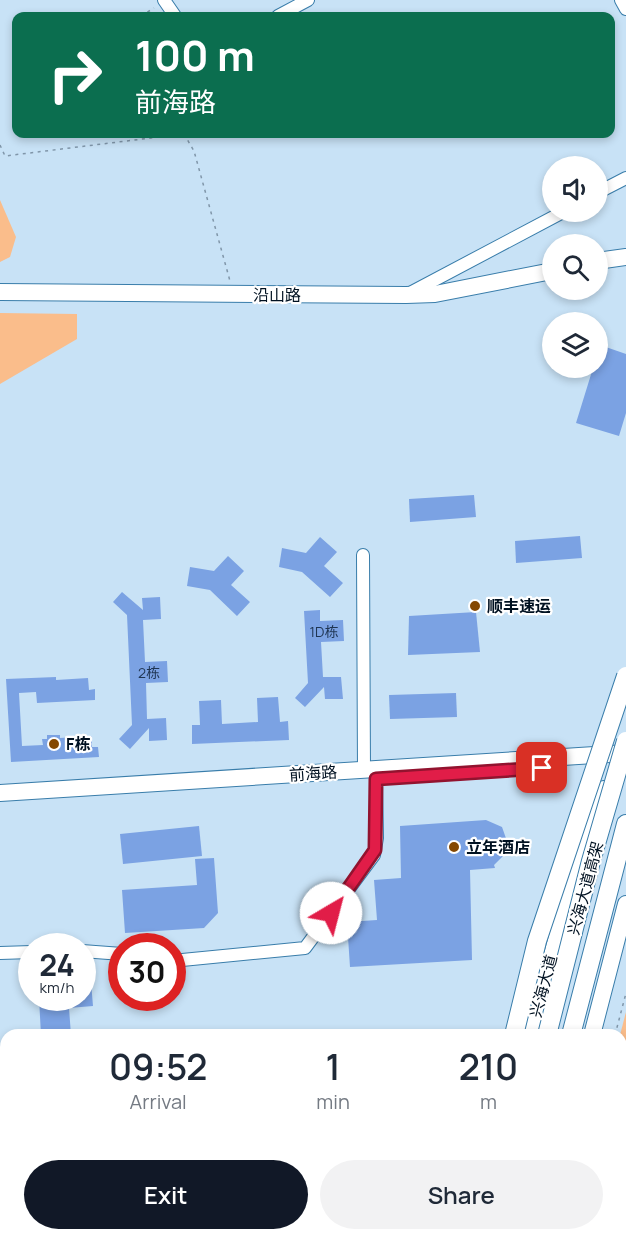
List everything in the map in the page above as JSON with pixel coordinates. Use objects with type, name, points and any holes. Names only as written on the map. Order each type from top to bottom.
[{"type":"main road","points":[[515,1029],[537,941],[626,676]]},
{"type":"main road","name":"兴海大道高架","points":[[549,1029],[591,861],[622,755]]},
{"type":"main road","name":"兴海大道高架","points":[[572,1029],[626,824]]},
{"type":"street","points":[[286,12],[308,0]]},
{"type":"street","points":[[621,0],[626,9]]},
{"type":"street","points":[[608,187],[626,178]]},
{"type":"street","points":[[406,295],[544,222]]},
{"type":"street","points":[[608,259],[626,257]]},
{"type":"street","name":"沿山路","points":[[0,292],[232,295],[435,294],[542,273]]},
{"type":"street","points":[[186,960],[305,948],[374,855],[377,838],[370,775],[363,555]]},
{"type":"street","name":"兴海大道","points":[[533,1029],[570,890],[622,755],[626,732]]},
{"type":"street","name":"前海路","points":[[0,804],[622,755]]},
{"type":"street","name":"前海路","points":[[0,793],[370,775]]},
{"type":"street","points":[[594,1029],[626,904]]},
{"type":"street","points":[[0,953],[18,952]]},
{"type":"path","points":[[147,12],[164,0]]},
{"type":"path","points":[[0,145],[5,156],[151,138]]},
{"type":"path","points":[[186,138],[194,151],[230,275],[232,295]]},
{"type":"path","points":[[617,1029],[626,993]]},
{"type":"shaded area","points":[[0,200],[16,237],[10,257],[0,262]]},
{"type":"shaded area","points":[[0,313],[77,314],[77,339],[0,384]]},
{"type":"shaded area","points":[[626,1012],[626,1029],[622,1029]]},
{"type":"building","points":[[608,348],[626,354],[626,413],[619,436],[576,423],[590,378],[608,378]]},
{"type":"building","points":[[474,495],[476,517],[410,522],[409,499]]},
{"type":"building","points":[[580,536],[582,558],[516,563],[515,541]]},
{"type":"building","points":[[320,537],[337,552],[324,566],[343,583],[330,597],[302,572],[279,567],[282,548],[306,553]]},
{"type":"building","points":[[228,556],[244,571],[231,585],[250,602],[237,616],[210,590],[187,586],[190,567],[214,571]]},
{"type":"building","points":[[122,592],[143,610],[142,598],[160,597],[161,619],[143,620],[145,662],[167,661],[168,682],[146,683],[147,719],[166,718],[167,740],[149,741],[149,728],[130,749],[119,739],[132,725],[127,615],[113,602]]},
{"type":"building","points":[[320,610],[320,621],[343,620],[344,641],[321,642],[323,677],[341,677],[343,699],[325,699],[324,687],[305,707],[295,698],[308,683],[304,611]]},
{"type":"building","points":[[476,612],[480,652],[408,655],[409,616]]},
{"type":"building","points":[[56,677],[56,680],[88,678],[89,690],[95,689],[95,700],[37,703],[36,692],[19,693],[22,746],[43,745],[42,739],[47,739],[47,735],[60,735],[60,738],[92,736],[92,747],[98,747],[99,757],[11,762],[6,679]]},
{"type":"building","points":[[456,693],[457,717],[390,719],[389,695]]},
{"type":"building","points":[[278,697],[280,722],[288,721],[289,740],[192,744],[192,725],[200,725],[199,701],[221,700],[222,724],[258,722],[257,698]]},
{"type":"building","points":[[486,820],[502,827],[508,844],[503,856],[494,865],[495,868],[470,870],[472,960],[350,967],[347,922],[377,920],[374,880],[401,878],[400,826]]},
{"type":"building","points":[[199,826],[202,856],[123,864],[120,834]]},
{"type":"building","points":[[214,858],[218,913],[204,928],[125,933],[122,890],[197,885],[195,859]]},
{"type":"building","points":[[40,1011],[69,1011],[71,1029],[41,1029]]},
{"type":"place","name":"顺丰速运","points":[[475,606]]},
{"type":"place","name":"F栋","points":[[54,744]]},
{"type":"place","name":"立年酒店","points":[[454,847]]},
{"type":"route","points":[[331,913],[374,855],[377,844],[376,779],[542,768]]}]
